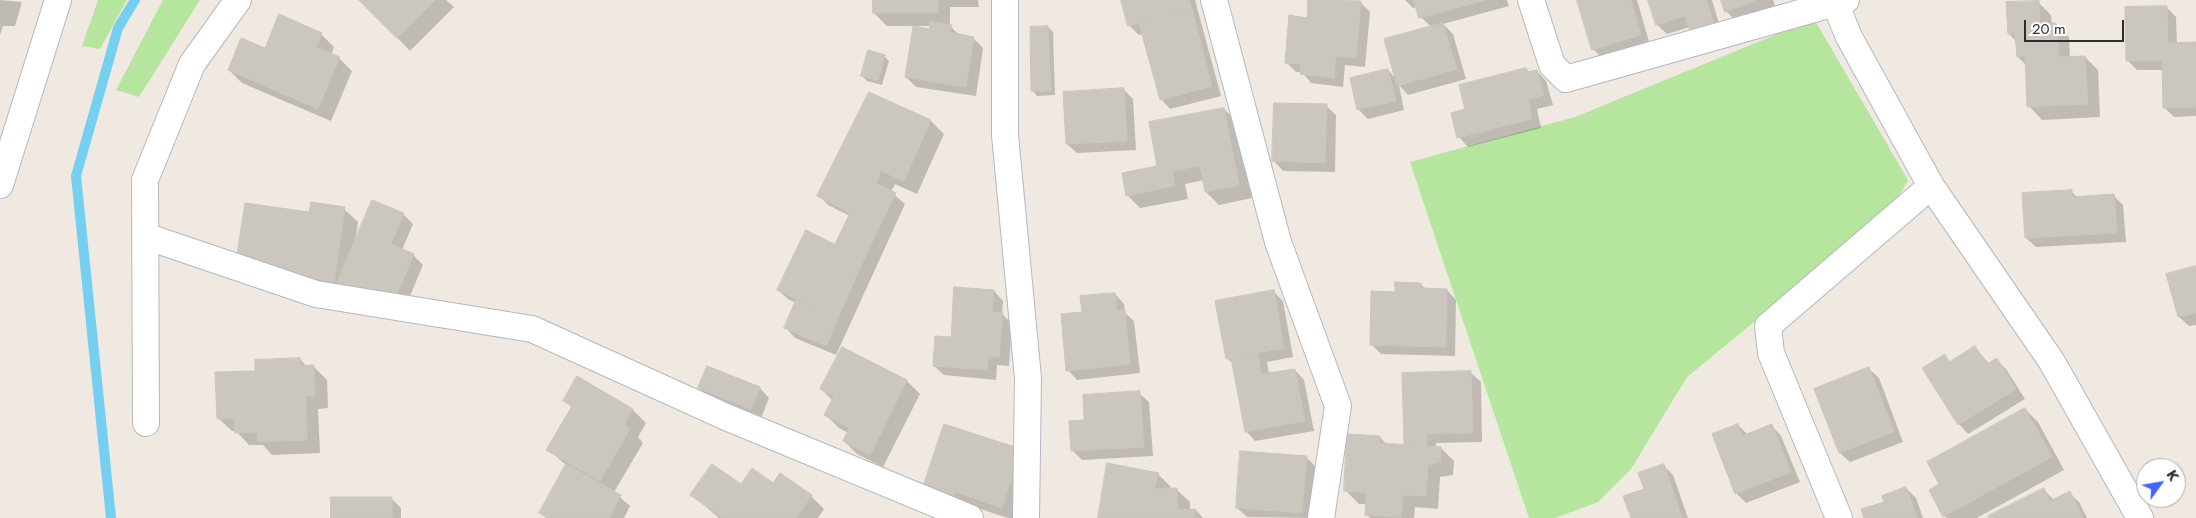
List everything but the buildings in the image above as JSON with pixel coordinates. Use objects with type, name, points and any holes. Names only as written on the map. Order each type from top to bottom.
[{"type":"street","points":[[0,185],[58,0]]},
{"type":"street","points":[[146,423],[145,180],[192,64],[238,0]]},
{"type":"street","points":[[1005,0],[1005,134],[1028,378],[1026,518]]},
{"type":"street","points":[[1214,0],[1278,242],[1338,406],[1321,518]]},
{"type":"street","points":[[1531,0],[1552,65],[1566,79],[1838,1],[1850,37],[1931,186],[2052,362],[2140,518]]},
{"type":"street","points":[[1838,518],[1771,354],[1768,326],[1931,186]]},
{"type":"street","points":[[145,236],[316,294],[532,329],[726,416],[970,518]]},
{"type":"green space","points":[[98,0],[127,0],[100,49],[82,46]]},
{"type":"green space","points":[[163,0],[200,0],[139,97],[116,90]]},
{"type":"green space","points":[[1814,19],[1908,180],[1891,210],[1687,377],[1631,469],[1598,502],[1555,518],[1529,518],[1410,162],[1575,117]]},
{"type":"waterway","points":[[111,518],[76,176],[118,28],[135,0]]}]
